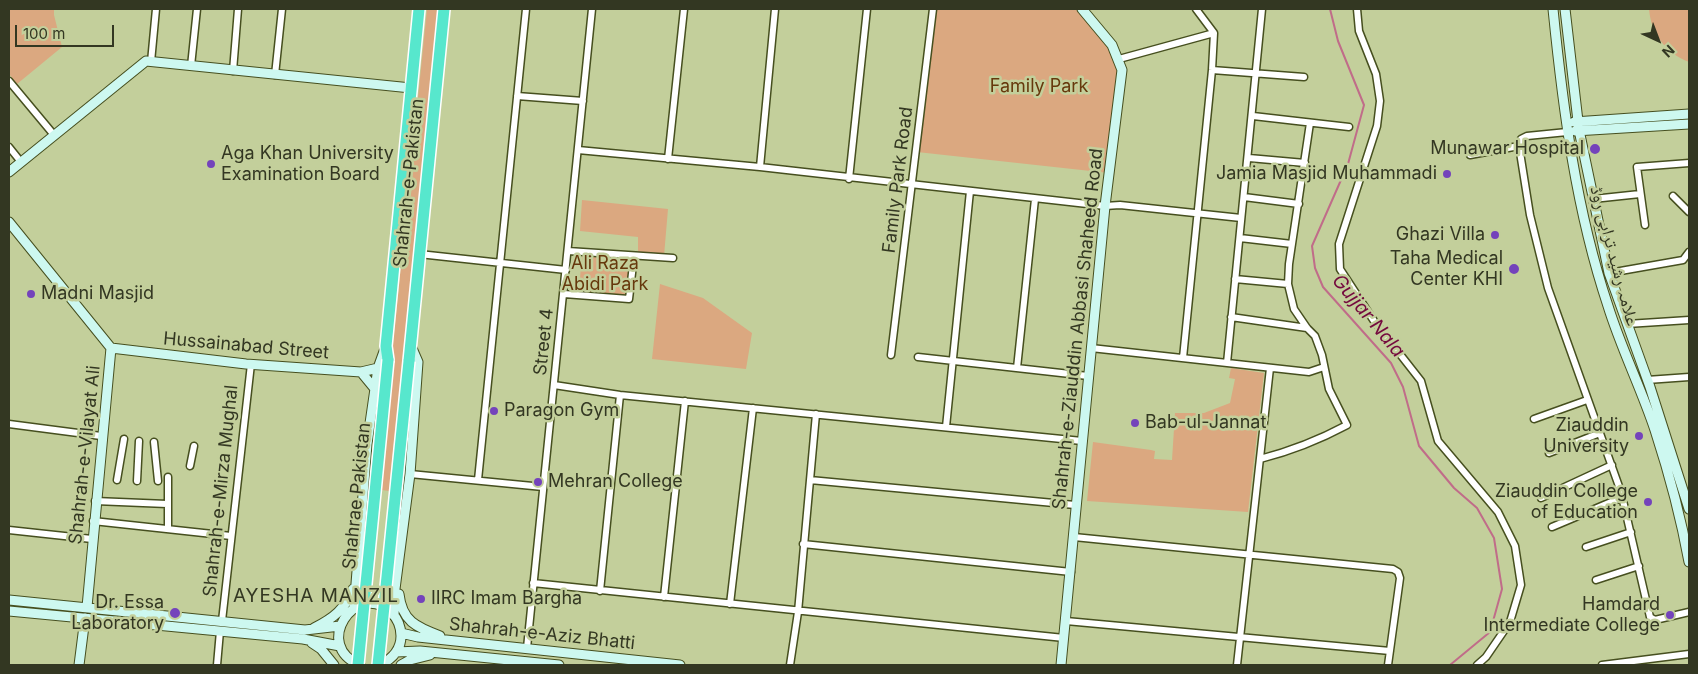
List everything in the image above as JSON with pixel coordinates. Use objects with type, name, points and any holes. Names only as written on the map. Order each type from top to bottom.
[{"type":"highway","name":"Shahrah-e-Pakistan","points":[[388,360],[386,346],[419,9]]},
{"type":"highway","name":"Shahrah-e-Pakistan","points":[[384,664],[409,343],[444,9]]},
{"type":"highway","name":"Shahrae Pakistan","points":[[359,665],[388,360]]},
{"type":"main road","points":[[1082,9],[1112,45],[1120,59]]},
{"type":"main road","name":"علامہ رشید ترابی روڈ","points":[[1553,9],[1567,127],[1588,235],[1608,307],[1655,430],[1676,502],[1689,562]]},
{"type":"main road","name":"علامہ رشید ترابی روڈ","points":[[1565,9],[1578,126],[1608,273],[1647,380],[1689,509]]},
{"type":"main road","name":"Shahrah-e-Ziauddin Abbasi Shaheed Road","points":[[1061,665],[1104,206],[1122,70],[1120,59]]},
{"type":"main road","points":[[9,172],[146,61],[410,88]]},
{"type":"main road","points":[[1567,127],[1689,114]]},
{"type":"main road","points":[[1578,126],[1689,124]]},
{"type":"main road","name":"Shahrah-e-Vilayat Ali","points":[[9,222],[111,348],[86,607]]},
{"type":"main road","points":[[394,616],[410,474],[418,362],[409,343]]},
{"type":"main road","points":[[354,609],[368,444],[378,368],[386,346]]},
{"type":"main road","name":"Hussainabad Street","points":[[111,348],[251,364],[361,372],[378,368]]},
{"type":"main road","points":[[361,372],[375,389]]},
{"type":"main road","points":[[404,531],[399,591],[402,610],[417,626],[454,642]]},
{"type":"main road","points":[[310,630],[334,617],[344,607],[356,581]]},
{"type":"main road","points":[[9,600],[310,630],[340,626]]},
{"type":"main road","points":[[359,665],[347,661],[340,646],[340,626],[345,616],[354,609],[368,604],[383,607],[394,616],[401,633],[396,652],[384,664]]},
{"type":"main road","points":[[9,611],[309,640],[340,646]]},
{"type":"main road","points":[[79,665],[85,618]]},
{"type":"main road","name":"Shahrah-e-Aziz Bhatti","points":[[401,633],[454,642],[680,665]]},
{"type":"main road","points":[[309,640],[321,649],[334,665]]},
{"type":"main road","name":"Shahrah-e-Aziz Bhatti","points":[[396,652],[437,653],[559,665]]},
{"type":"main road","points":[[401,665],[410,660],[437,653]]},
{"type":"street","points":[[151,62],[156,9]]},
{"type":"street","points":[[192,66],[197,9]]},
{"type":"street","points":[[233,71],[238,9]]},
{"type":"street","points":[[275,75],[282,9]]},
{"type":"street","points":[[478,480],[526,9]]},
{"type":"street","name":"Street 4","points":[[527,648],[592,9]]},
{"type":"street","points":[[668,159],[684,9]]},
{"type":"street","points":[[760,167],[775,9]]},
{"type":"street","points":[[849,178],[867,9]]},
{"type":"street","name":"Family Park Road","points":[[891,355],[933,9]]},
{"type":"street","points":[[1183,358],[1212,70],[1214,33],[1196,9]]},
{"type":"street","points":[[1227,363],[1249,158],[1261,9]]},
{"type":"street","points":[[1357,9],[1359,31],[1376,74],[1380,101],[1377,126],[1339,244],[1340,269],[1374,321],[1421,381],[1438,441],[1498,512],[1515,546],[1521,585],[1510,622],[1486,657],[1477,665]]},
{"type":"street","points":[[1120,59],[1214,33]]},
{"type":"street","points":[[1212,70],[1304,77]]},
{"type":"street","points":[[9,81],[54,135]]},
{"type":"street","points":[[517,96],[583,101]]},
{"type":"street","points":[[1253,116],[1349,127]]},
{"type":"street","points":[[1260,458],[1310,443],[1347,426],[1329,389],[1315,336],[1294,309],[1288,284],[1310,122]]},
{"type":"street","points":[[1567,127],[1527,136],[1521,139],[1519,146],[1530,215],[1548,288],[1623,497],[1650,617],[1654,620],[1689,612]]},
{"type":"street","points":[[1470,155],[1519,146]]},
{"type":"street","points":[[9,147],[21,162]]},
{"type":"street","points":[[578,150],[760,167],[1035,199],[1104,206],[1120,205],[1242,218]]},
{"type":"street","points":[[1249,158],[1305,163]]},
{"type":"street","points":[[1645,225],[1636,167],[1689,163]]},
{"type":"street","points":[[946,427],[970,191]]},
{"type":"street","points":[[1593,199],[1640,194]]},
{"type":"street","points":[[1673,196],[1689,212]]},
{"type":"street","points":[[1244,197],[1299,204]]},
{"type":"street","points":[[1017,368],[1035,199]]},
{"type":"street","points":[[1240,238],[1292,244]]},
{"type":"street","points":[[568,251],[673,258]]},
{"type":"street","points":[[1608,273],[1682,260],[1689,252]]},
{"type":"street","points":[[419,254],[566,270]]},
{"type":"street","points":[[564,294],[629,299],[634,256]]},
{"type":"street","points":[[1235,279],[1288,284]]},
{"type":"street","points":[[1231,317],[1307,328]]},
{"type":"street","points":[[1627,324],[1689,320]]},
{"type":"street","points":[[1091,348],[1309,372],[1324,367]]},
{"type":"street","points":[[918,358],[1088,376]]},
{"type":"street","name":"Shahrah-e-Mirza Mughal","points":[[222,621],[251,364]]},
{"type":"street","points":[[1237,665],[1270,368]]},
{"type":"street","points":[[1647,380],[1689,377]]},
{"type":"street","points":[[554,385],[684,401],[1082,441]]},
{"type":"street","points":[[600,591],[620,394]]},
{"type":"street","points":[[1534,419],[1587,400]]},
{"type":"street","points":[[664,598],[684,401]]},
{"type":"street","points":[[730,604],[753,408]]},
{"type":"street","points":[[790,665],[798,612],[816,414]]},
{"type":"street","points":[[9,424],[101,436]]},
{"type":"street","points":[[1549,453],[1600,433]]},
{"type":"street","points":[[117,480],[124,439]]},
{"type":"street","points":[[137,481],[139,441]]},
{"type":"street","points":[[154,442],[158,481]]},
{"type":"street","points":[[190,466],[194,446]]},
{"type":"street","points":[[1541,498],[1612,465]]},
{"type":"street","points":[[410,474],[544,487]]},
{"type":"street","points":[[168,477],[168,529]]},
{"type":"street","points":[[810,480],[1075,506]]},
{"type":"street","points":[[1552,527],[1623,497]]},
{"type":"street","points":[[95,501],[167,504]]},
{"type":"street","points":[[93,521],[231,536]]},
{"type":"street","points":[[9,530],[92,539]]},
{"type":"street","points":[[1586,547],[1631,532]]},
{"type":"street","points":[[1074,537],[1393,569],[1398,572],[1400,578],[1388,665]]},
{"type":"street","points":[[803,544],[1071,572]]},
{"type":"street","points":[[1596,580],[1639,566]]},
{"type":"street","points":[[533,583],[798,612],[1064,638]]},
{"type":"street","points":[[1066,621],[1390,652]]},
{"type":"street","points":[[216,665],[220,631]]},
{"type":"street","points":[[1602,665],[1626,664],[1689,654]]},
{"type":"green space","points":[[9,9],[54,9],[62,47],[17,84],[9,74]]},
{"type":"green space","points":[[427,9],[439,9],[389,491],[382,490],[391,363]]},
{"type":"green space","name":"Family Park","points":[[933,9],[1081,9],[1119,59],[1109,173],[917,152]]},
{"type":"green space","points":[[1649,9],[1689,9],[1689,62],[1673,53],[1661,41],[1653,27]]},
{"type":"green space","points":[[582,200],[668,209],[664,256],[638,253],[638,237],[580,231]]},
{"type":"green space","name":"Ali Raza Abidi Park","points":[[582,254],[630,258],[627,295],[579,291]]},
{"type":"green space","points":[[660,284],[703,298],[752,333],[746,369],[652,359]]},
{"type":"green space","points":[[1231,368],[1264,373],[1248,512],[1087,501],[1093,442],[1151,450],[1155,451],[1154,459],[1172,460],[1175,413],[1204,413],[1230,403],[1235,379],[1229,378]]},
{"type":"waterway","name":"Gujjar Nala","points":[[1330,9],[1338,41],[1364,105],[1348,164],[1312,246],[1315,268],[1323,287],[1391,363],[1403,387],[1419,446],[1454,488],[1477,508],[1494,538],[1502,589],[1490,632],[1450,665]]},
{"type":"place","name":"Munawar Hospital","points":[[1595,149]]},
{"type":"place","name":"Aga Khan University Examination Board","points":[[211,164]]},
{"type":"place","name":"Jamia Masjid Muhammadi","points":[[1447,174]]},
{"type":"place","name":"Ghazi Villa","points":[[1495,235]]},
{"type":"place","name":"Taha Medical Center KHI","points":[[1514,269]]},
{"type":"place","name":"Madni Masjid","points":[[31,294]]},
{"type":"place","name":"Paragon Gym","points":[[494,411]]},
{"type":"place","name":"Bab-ul-Jannat","points":[[1135,423]]},
{"type":"place","name":"Ziauddin University","points":[[1639,436]]},
{"type":"place","name":"Mehran College","points":[[538,482]]},
{"type":"place","name":"Ziauddin College of Education","points":[[1648,502]]},
{"type":"place","name":"IIRC Imam Bargha","points":[[421,599]]},
{"type":"place","name":"Dr. Essa Laboratory","points":[[175,613]]},
{"type":"place","name":"Hamdard Intermediate College","points":[[1670,615]]},
{"type":"district","name":"AYESHA MANZIL","points":[[316,596]]}]
